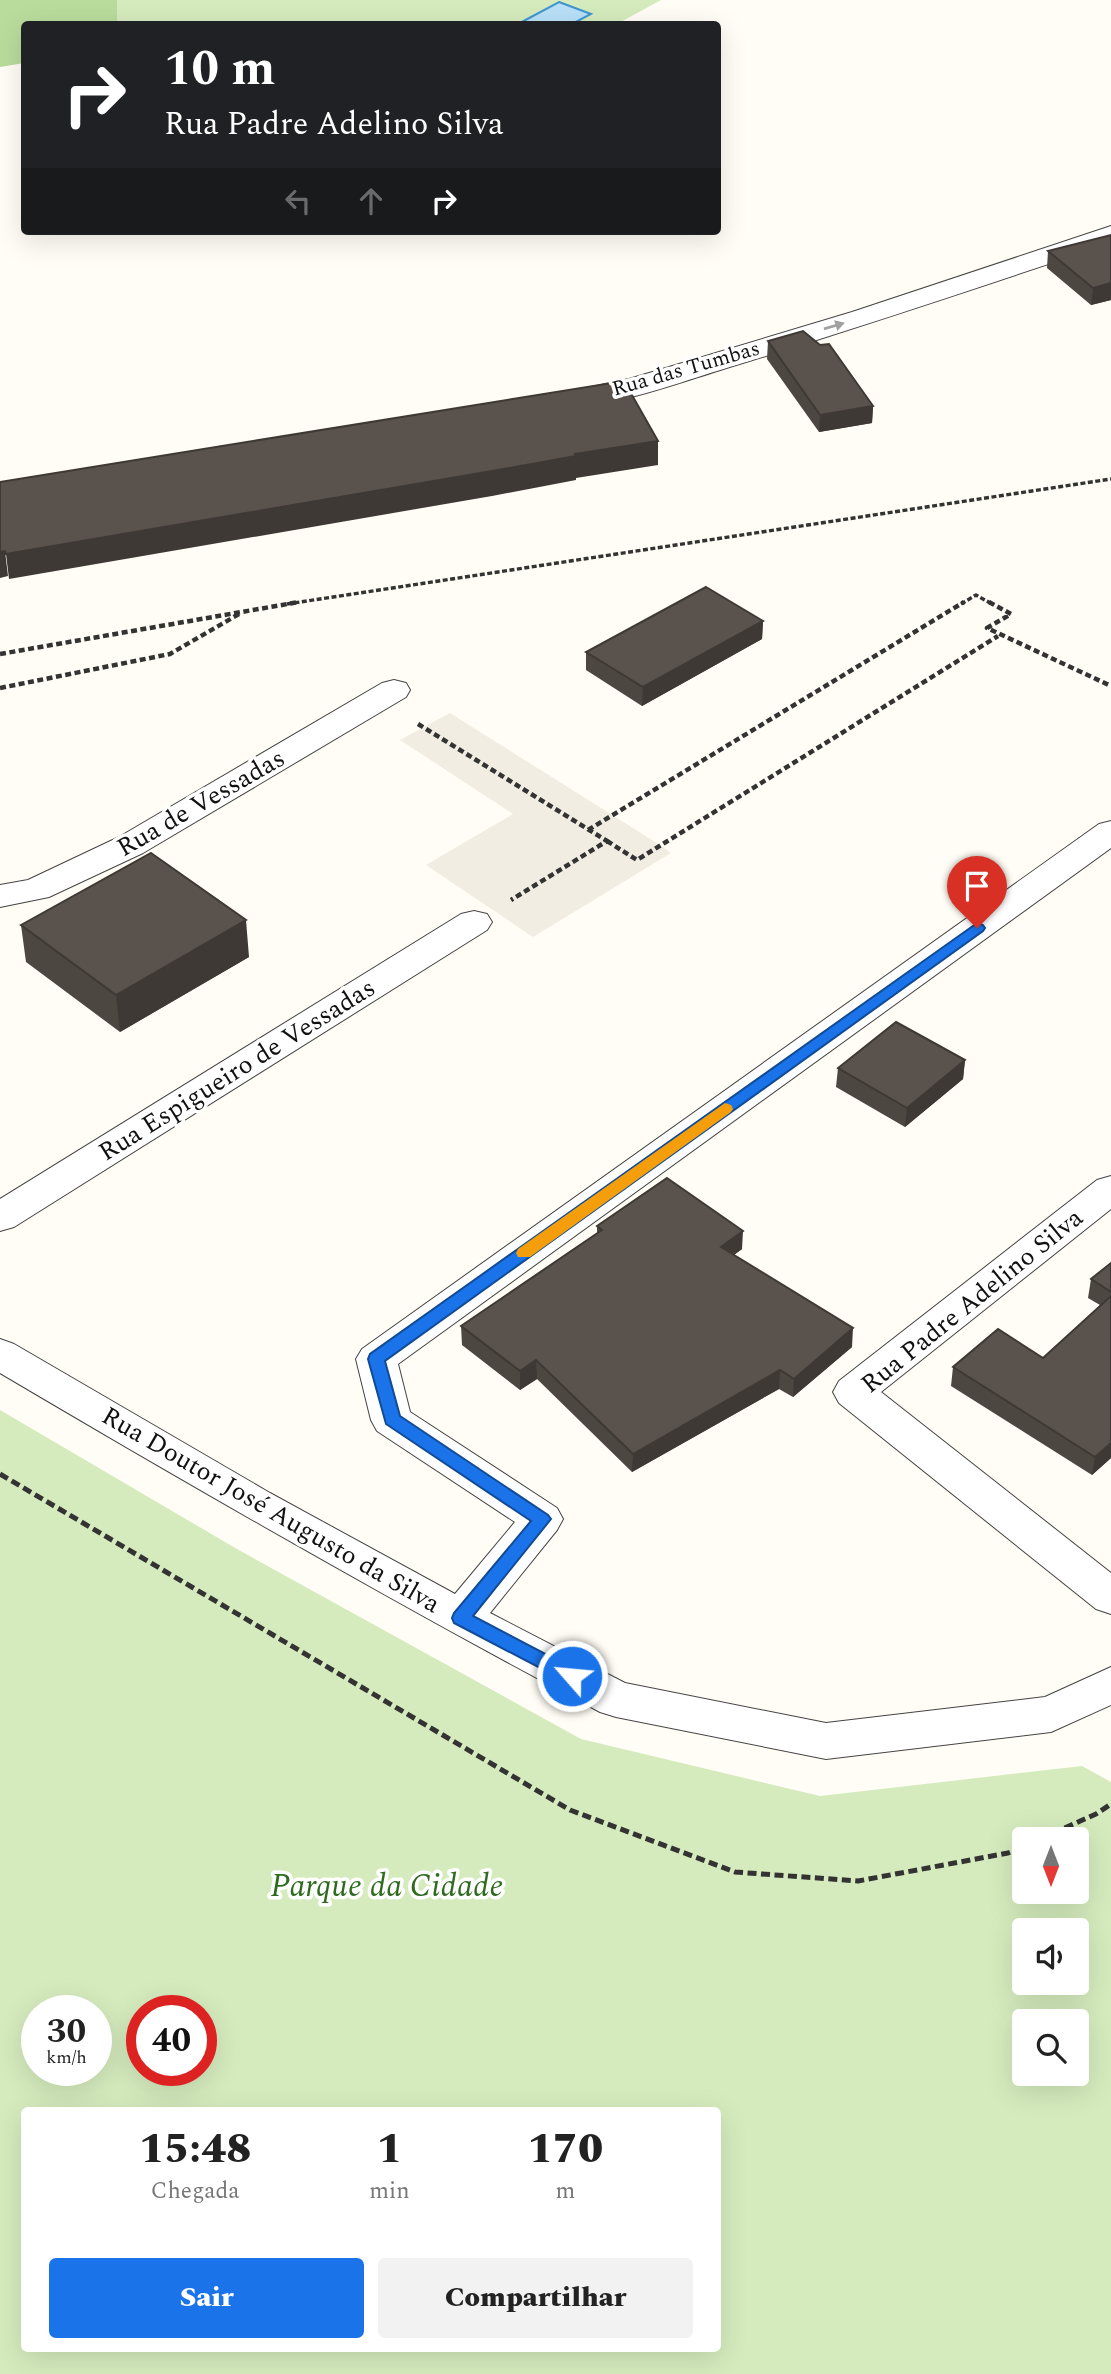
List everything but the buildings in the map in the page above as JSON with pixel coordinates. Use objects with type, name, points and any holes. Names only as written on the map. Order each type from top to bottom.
[{"type":"street","name":"Rua das Tumbas","points":[[553,403],[634,387],[862,318],[1111,234]]},
{"type":"street","name":"Rua de Vessadas","points":[[0,896],[37,889],[131,845],[386,695]]},
{"type":"street","points":[[461,1618],[542,1519],[392,1420],[376,1359],[1111,832]]},
{"type":"street","name":"Rua Espigueiro de Vessadas","points":[[0,1217],[474,922]]},
{"type":"street","name":"Rua Padre Adelino Silva","points":[[1111,1189],[853,1392],[1111,1597]]},
{"type":"street","name":"Rua Doutor José Augusto da Silva","points":[[0,1354],[255,1504],[461,1618],[617,1699],[826,1741],[1051,1714],[1111,1685]]},
{"type":"path","points":[[0,654],[246,610],[1111,479]]},
{"type":"path","points":[[588,830],[976,595],[1011,614],[987,628],[1111,686]]},
{"type":"path","points":[[0,688],[170,654],[246,610]]},
{"type":"path","points":[[386,695],[637,860],[999,635]]},
{"type":"path","points":[[474,922],[607,841]]},
{"type":"path","points":[[0,1474],[570,1810],[735,1871],[858,1881],[1012,1851]]},
{"type":"path","points":[[1067,1827],[1111,1804]]},
{"type":"green space","points":[[0,0],[117,0],[117,21],[21,21],[21,64],[0,67]]},
{"type":"green space","points":[[117,0],[661,0],[622,21],[117,21]]},
{"type":"green space","name":"Parque da Cidade","points":[[0,1410],[237,1549],[581,1739],[820,1796],[1082,1766],[1111,1782],[1111,2374],[0,2374]]},
{"type":"shaded area","points":[[450,713],[671,853],[533,937],[426,865],[513,814],[400,740]]},
{"type":"water","points":[[559,2],[591,14],[578,21],[524,21]]},
{"type":"slow traffic","points":[[524,1253],[725,1109]]},
{"type":"route","points":[[572,1676],[461,1618],[542,1519],[392,1420],[376,1359],[977,928]]}]
